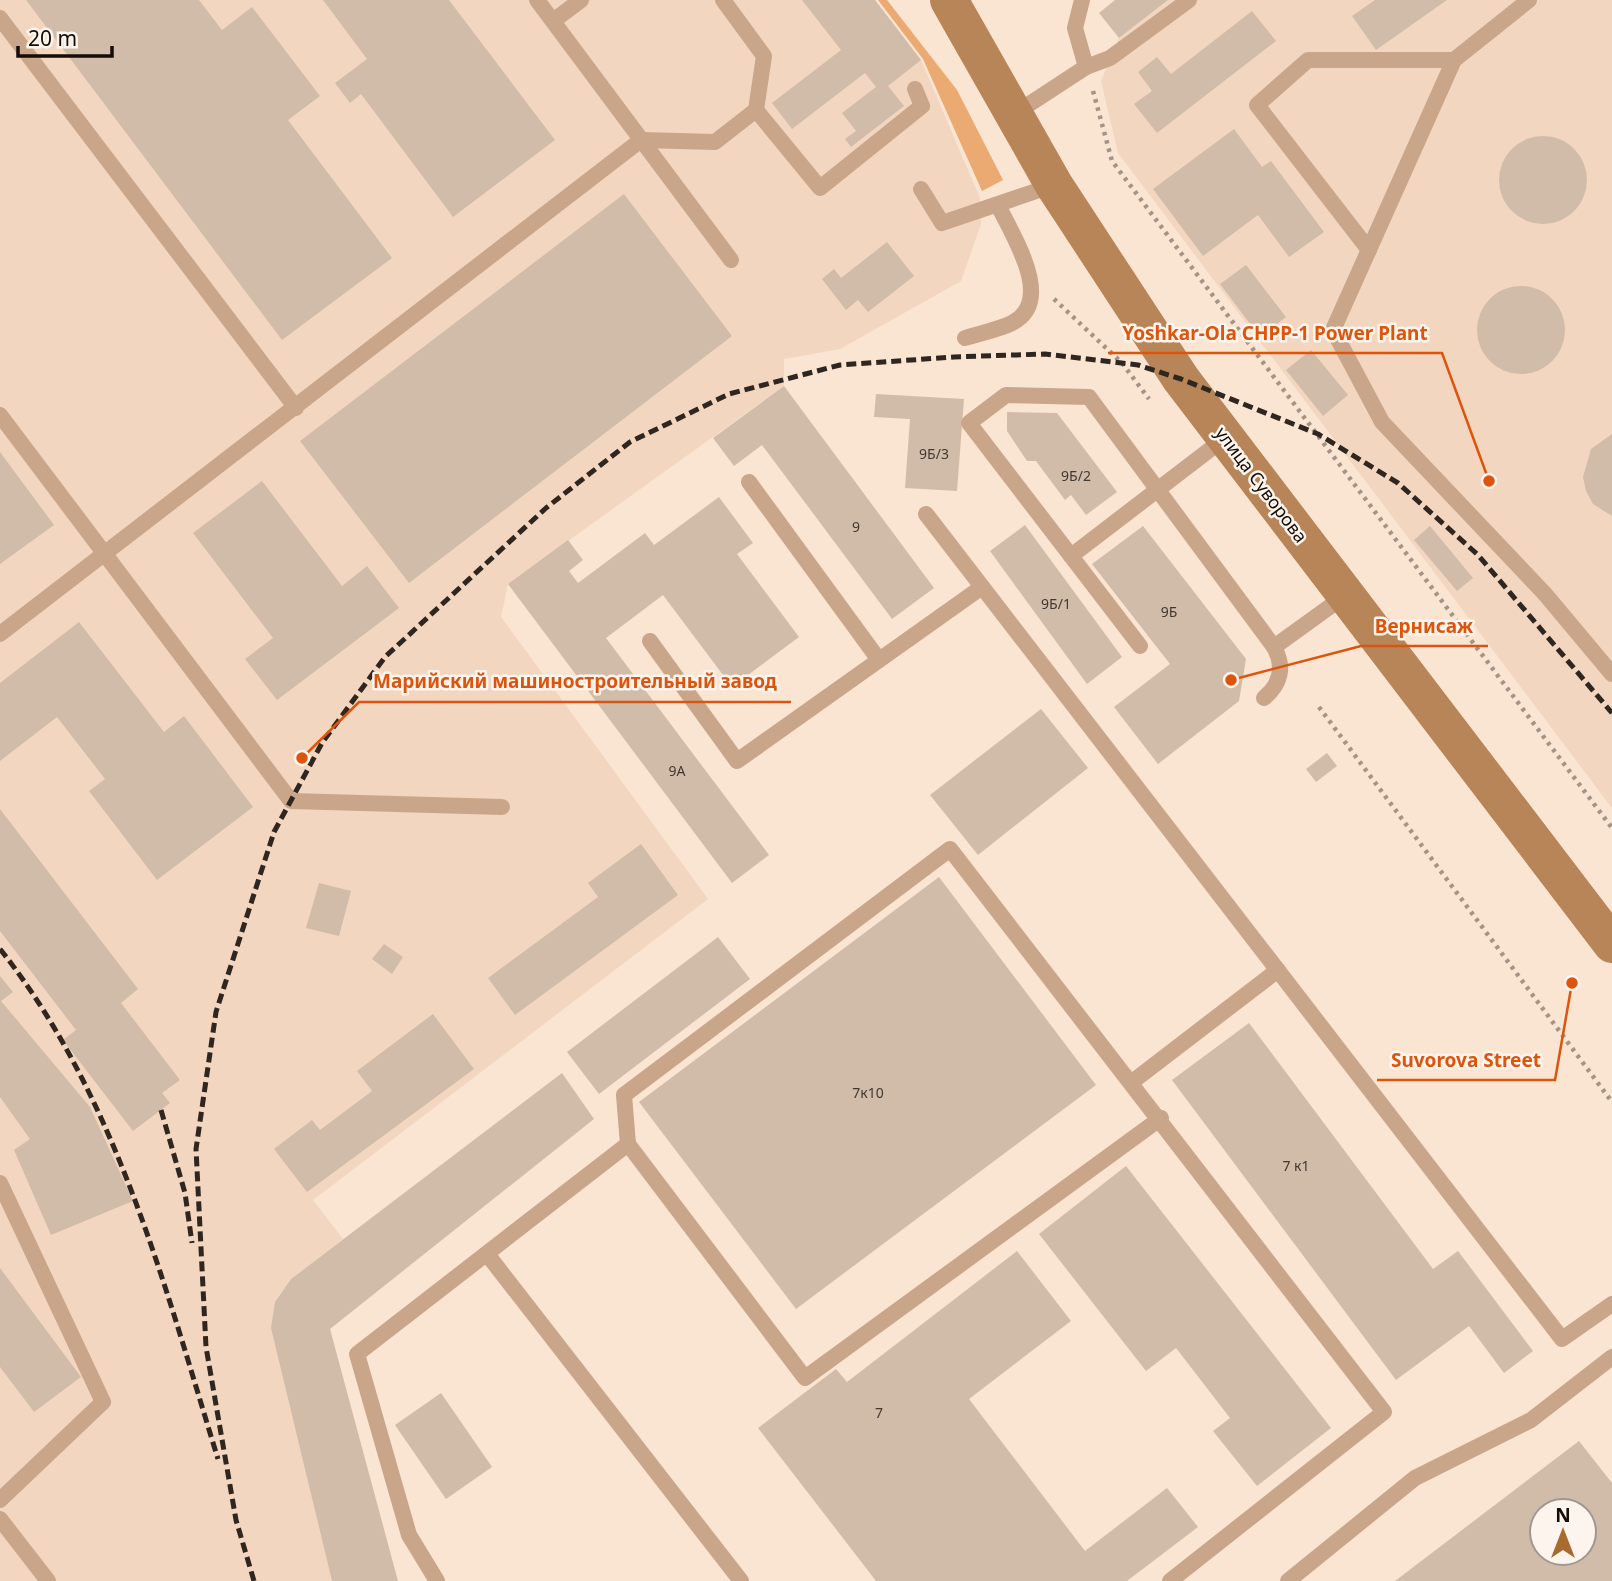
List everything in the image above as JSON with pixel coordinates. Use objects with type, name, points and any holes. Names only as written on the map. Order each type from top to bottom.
[{"type":"main road","name":"улица Суворова","points":[[949,0],[1054,185],[1181,379],[1612,944]]},
{"type":"lane","points":[[537,0],[731,260]]},
{"type":"lane","points":[[553,21],[582,0]]},
{"type":"lane","points":[[0,634],[641,140],[715,142],[756,110],[764,56],[723,0]]},
{"type":"lane","points":[[1082,0],[1074,28],[1086,66]]},
{"type":"lane","points":[[1014,114],[1086,66],[1110,58],[1189,0]]},
{"type":"lane","points":[[1529,0],[1454,60],[1334,330],[1381,422],[1545,594],[1612,673]]},
{"type":"lane","points":[[0,18],[296,408]]},
{"type":"lane","points":[[1369,250],[1257,105],[1308,60],[1454,60]]},
{"type":"lane","points":[[756,110],[820,188],[922,106],[915,89]]},
{"type":"lane","points":[[921,189],[942,223],[1054,185]]},
{"type":"lane","points":[[965,338],[1012,323],[1022,316],[1032,297],[1031,277],[998,205]]},
{"type":"lane","points":[[1140,646],[969,423],[1006,395],[1089,397],[1274,647],[1279,656],[1280,676],[1272,692],[1264,698]]},
{"type":"lane","points":[[0,415],[291,801],[502,807]]},
{"type":"lane","points":[[1071,556],[1225,438]]},
{"type":"lane","points":[[749,482],[879,660]]},
{"type":"lane","points":[[926,514],[1562,1339],[1612,1304]]},
{"type":"lane","points":[[650,641],[737,761],[982,587]]},
{"type":"lane","points":[[1274,647],[1346,595]]},
{"type":"lane","points":[[1161,1118],[805,1378],[628,1144],[624,1095],[950,849],[1161,1118],[1384,1412],[1170,1581]]},
{"type":"lane","points":[[1132,1082],[1278,970]]},
{"type":"lane","points":[[437,1581],[410,1535],[357,1354],[628,1144]]},
{"type":"lane","points":[[0,1184],[103,1402],[0,1500]]},
{"type":"lane","points":[[487,1254],[741,1581]]},
{"type":"lane","points":[[1288,1581],[1415,1478],[1531,1420],[1612,1357]]},
{"type":"lane","points":[[0,1519],[48,1581]]},
{"type":"path","points":[[1086,66],[1112,161],[1612,828]]},
{"type":"path","points":[[1319,707],[1612,1102]]},
{"type":"shaded area","points":[[0,0],[875,0],[921,60],[980,198],[981,224],[961,281],[840,349],[784,359],[784,386],[508,584],[501,617],[708,899],[313,1200],[343,1239],[291,1279],[275,1302],[272,1328],[332,1581],[0,1581]]},
{"type":"shaded area","points":[[878,0],[887,0],[957,90],[1003,180],[982,191],[923,59]]},
{"type":"shaded area","points":[[1168,0],[1612,0],[1612,808],[1118,153],[1101,81],[1119,38]]},
{"type":"building","points":[[26,0],[199,0],[222,30],[252,7],[320,96],[288,120],[392,258],[282,340]]},
{"type":"building","points":[[323,0],[449,0],[555,140],[453,217],[361,94],[350,103],[335,83],[367,59]]},
{"type":"building","points":[[802,0],[875,0],[921,60],[888,86],[904,106],[851,147],[845,139],[856,131],[842,113],[876,87],[865,73],[792,129],[772,103],[841,50]]},
{"type":"building","points":[[1115,0],[1168,0],[1119,38],[1099,13]]},
{"type":"building","points":[[1375,0],[1447,0],[1376,50],[1352,16]]},
{"type":"building","points":[[1252,11],[1276,41],[1157,133],[1134,104],[1152,91],[1138,72],[1157,57],[1171,74]]},
{"type":"building","points":[[1234,129],[1262,167],[1271,161],[1324,232],[1289,257],[1258,215],[1203,256],[1153,189]]},
{"type":"building","points":[[1543,136],[1568,143],[1580,155],[1587,180],[1580,205],[1568,217],[1543,224],[1518,217],[1506,205],[1499,180],[1506,155],[1518,143]]},
{"type":"building","points":[[624,194],[732,336],[409,583],[300,441]]},
{"type":"building","points":[[887,242],[914,276],[868,312],[858,300],[846,310],[822,279],[834,269],[841,278]]},
{"type":"building","points":[[1246,265],[1286,317],[1260,337],[1220,284]]},
{"type":"building","points":[[1521,286],[1546,293],[1558,305],[1565,330],[1558,355],[1546,367],[1521,374],[1496,367],[1484,355],[1477,330],[1484,305],[1496,293]]},
{"type":"building","points":[[1311,350],[1348,395],[1323,416],[1286,370]]},
{"type":"building","points":[[784,386],[934,588],[892,619],[762,445],[734,466],[713,438]]},
{"type":"building","points":[[876,394],[964,399],[957,491],[905,488],[910,419],[874,417]]},
{"type":"building","points":[[1007,412],[1057,413],[1117,492],[1086,515],[1071,495],[1065,500],[1036,461],[1027,461],[1007,431]]},
{"type":"building","points":[[1612,434],[1612,516],[1593,504],[1583,477],[1591,449]]},
{"type":"building","points":[[0,452],[54,525],[0,564]]},
{"type":"building","points":[[262,481],[342,586],[367,566],[399,608],[277,700],[245,659],[273,638],[193,533]]},
{"type":"building","points":[[719,497],[753,543],[737,554],[799,637],[732,687],[663,595],[606,638],[769,855],[732,883],[508,584],[568,540],[583,560],[569,571],[578,583],[645,533],[654,545]]},
{"type":"building","points":[[1025,525],[1122,657],[1087,684],[990,551]]},
{"type":"building","points":[[1143,526],[1246,659],[1239,701],[1158,764],[1114,707],[1170,664],[1092,564]]},
{"type":"building","points":[[1430,526],[1473,578],[1457,591],[1414,540]]},
{"type":"building","points":[[79,622],[164,732],[184,716],[253,807],[157,880],[89,791],[105,779],[57,717],[0,761],[0,683]]},
{"type":"building","points":[[1041,709],[1088,768],[978,855],[930,795]]},
{"type":"building","points":[[1327,753],[1337,766],[1316,782],[1306,769]]},
{"type":"building","points":[[0,809],[138,989],[121,1003],[180,1080],[162,1093],[170,1103],[133,1131],[63,1040],[76,1030],[0,931]]},
{"type":"building","points":[[641,844],[678,895],[515,1015],[488,978],[598,897],[588,883]]},
{"type":"building","points":[[939,877],[1096,1085],[796,1309],[639,1102]]},
{"type":"building","points":[[319,883],[351,891],[339,936],[306,928]]},
{"type":"building","points":[[718,937],[750,979],[599,1094],[567,1052]]},
{"type":"building","points":[[384,944],[403,957],[392,974],[372,959]]},
{"type":"building","points":[[0,976],[13,992],[1,1001],[90,1107],[133,1201],[51,1235],[14,1150],[30,1139],[0,1097]]},
{"type":"building","points":[[433,1014],[474,1069],[307,1192],[274,1149],[312,1120],[320,1130],[372,1091],[357,1071]]},
{"type":"building","points":[[1249,1023],[1433,1269],[1458,1251],[1533,1351],[1504,1373],[1469,1326],[1396,1380],[1172,1080]]},
{"type":"building","points":[[562,1073],[594,1119],[330,1329],[398,1581],[332,1581],[271,1328],[275,1302],[291,1279]]},
{"type":"building","points":[[1126,1166],[1331,1428],[1257,1486],[1213,1431],[1230,1418],[1176,1348],[1146,1371],[1039,1234]]},
{"type":"building","points":[[1017,1251],[1071,1321],[969,1399],[1085,1551],[1167,1488],[1198,1527],[1127,1581],[876,1581],[758,1428],[836,1369],[847,1382]]},
{"type":"building","points":[[0,1268],[81,1377],[34,1412],[0,1367]]},
{"type":"building","points":[[441,1393],[492,1467],[446,1499],[395,1425]]},
{"type":"building","points":[[1579,1441],[1612,1483],[1612,1581],[1395,1581]]},
{"type":"railway","points":[[254,1581],[236,1520],[206,1347],[196,1149],[216,1012],[274,832],[322,743],[385,657],[546,508],[630,442],[729,394],[840,365],[1045,354],[1138,365],[1181,379],[1318,434],[1398,483],[1478,555],[1612,713]]},
{"type":"railway","points":[[0,949],[40,1006],[75,1066],[106,1128],[156,1259],[218,1459]]},
{"type":"railway","points":[[161,1110],[185,1193],[192,1243]]},
{"type":"place","name":"Yoshkar-Ola CHPP-1 Power Plant","points":[[1489,481]]},
{"type":"place","name":"Вернисаж","points":[[1231,680]]},
{"type":"place","name":"Марийский машиностроительный завод","points":[[302,758]]},
{"type":"place","name":"Suvorova Street","points":[[1572,983]]}]
